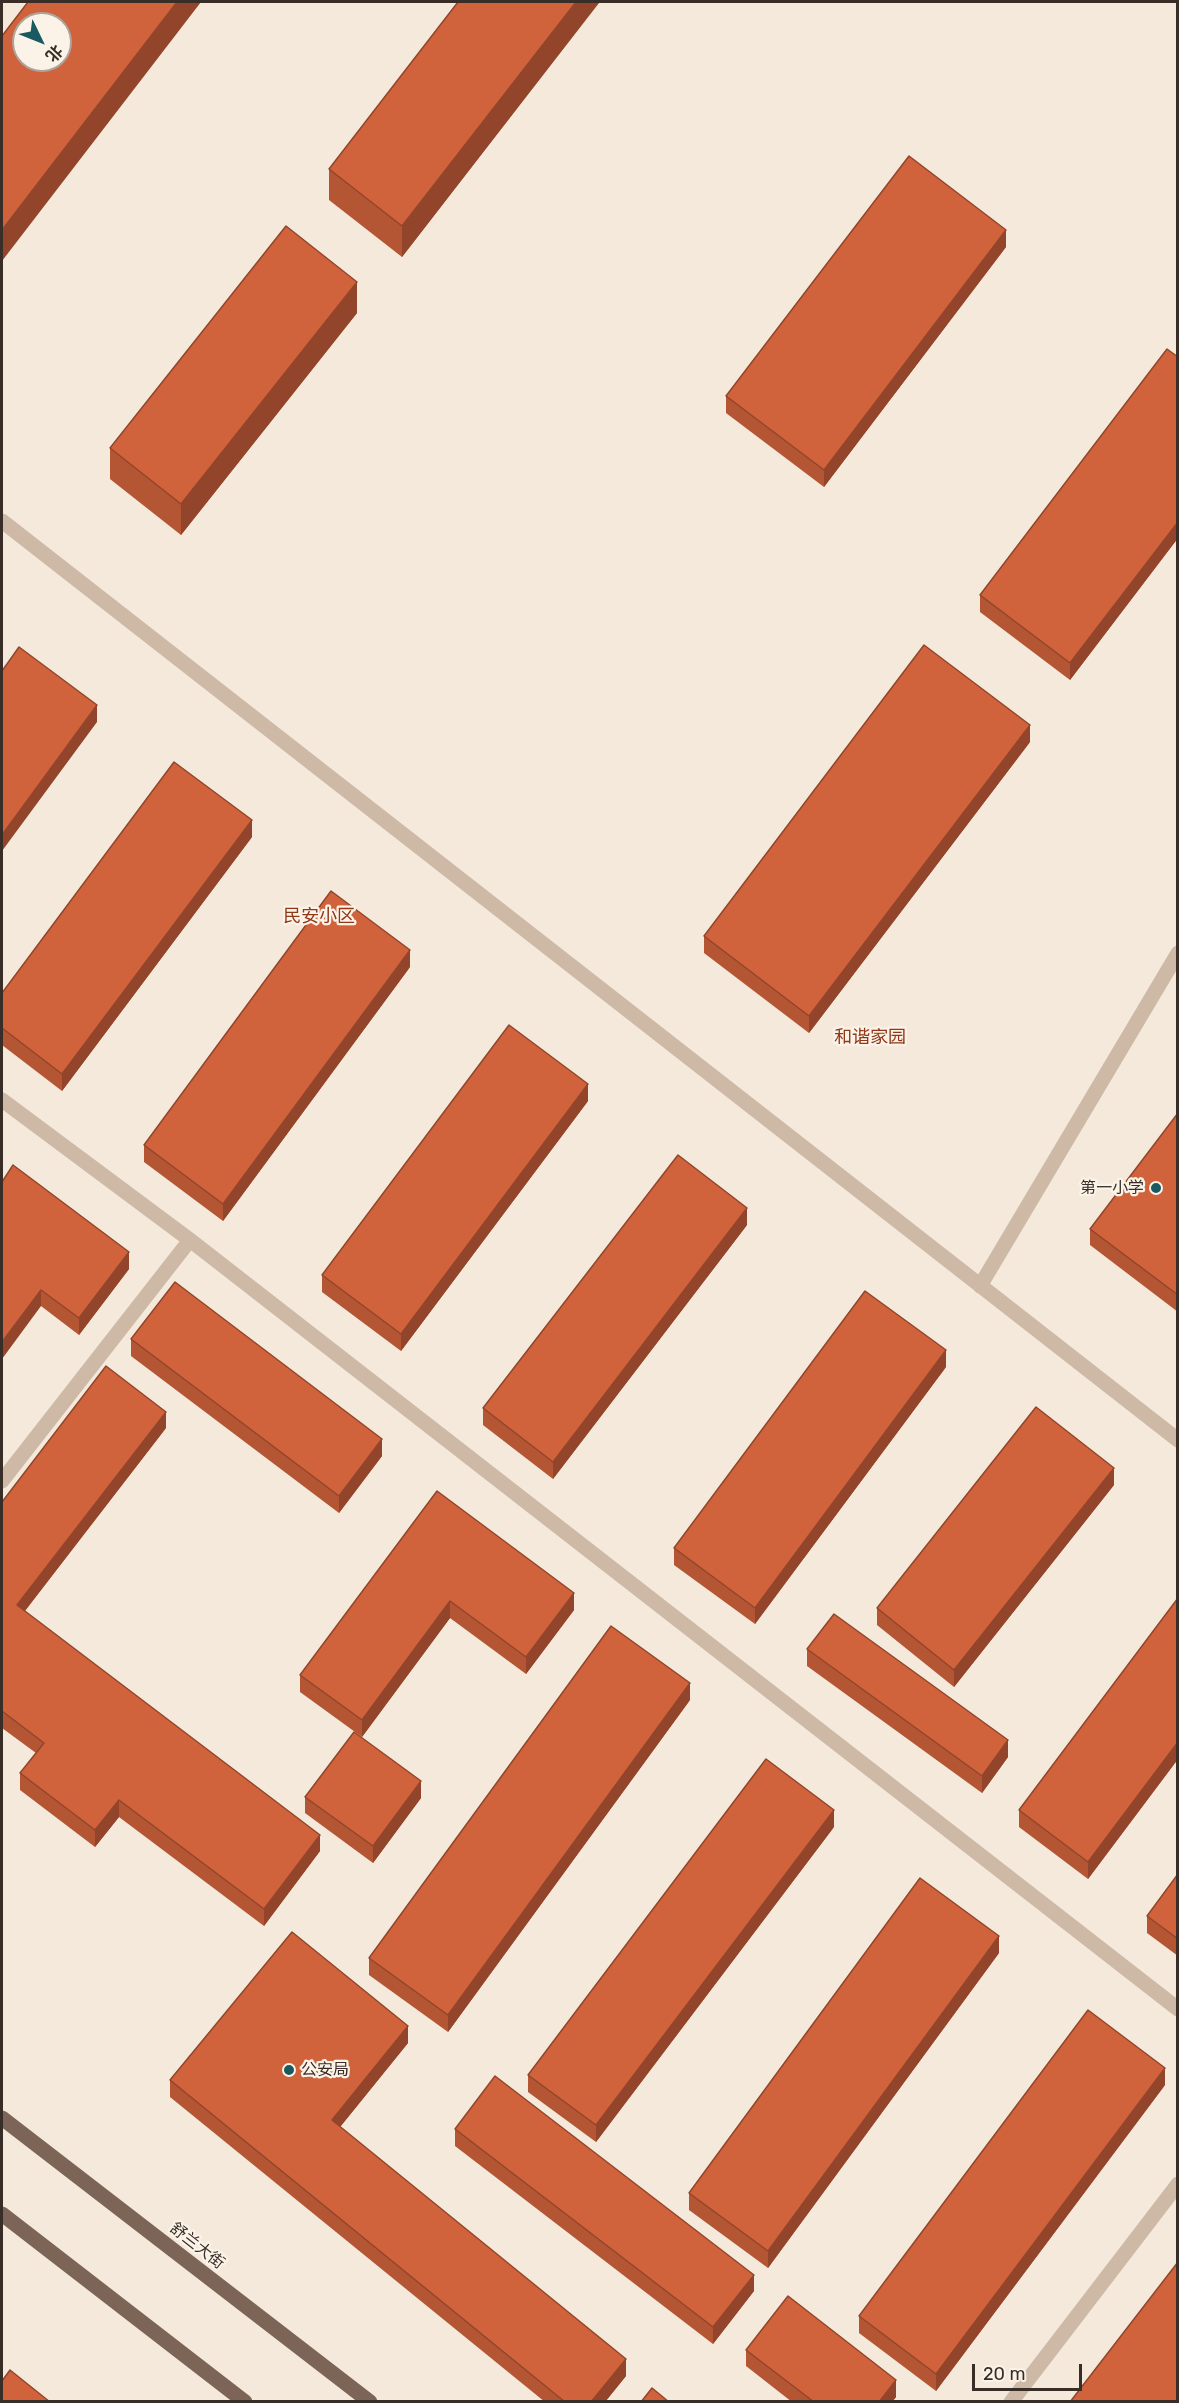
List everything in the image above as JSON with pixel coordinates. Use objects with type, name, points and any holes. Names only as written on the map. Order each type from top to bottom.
[{"type":"main road","name":"舒兰大街","points":[[2,2118],[370,2402]]},
{"type":"main road","points":[[2,2214],[245,2402]]},
{"type":"street","points":[[2,521],[1178,1440]]},
{"type":"street","points":[[980,1286],[1178,953]]},
{"type":"street","points":[[2,1100],[190,1240],[1178,2009]]},
{"type":"street","points":[[2,1481],[190,1240]]},
{"type":"street","points":[[1011,2402],[1178,2184]]},
{"type":"building","points":[[28,2],[177,2],[2,230],[2,36],[12,23],[12,72],[72,72],[72,12],[20,12]]},
{"type":"building","points":[[458,2],[576,2],[402,226],[329,169]]},
{"type":"building","points":[[909,156],[1006,230],[824,470],[726,396]]},
{"type":"building","points":[[286,226],[357,282],[181,504],[110,448]]},
{"type":"building","points":[[1167,349],[1178,357],[1178,522],[1070,663],[980,595]]},
{"type":"building","points":[[924,645],[1030,725],[809,1016],[704,936]]},
{"type":"building","points":[[19,647],[97,705],[2,835],[2,671]]},
{"type":"building","points":[[174,762],[252,820],[62,1074],[2,1028],[2,993]]},
{"type":"building","points":[[331,891],[410,950],[223,1204],[144,1145]]},
{"type":"building","points":[[509,1025],[588,1084],[401,1334],[322,1275]]},
{"type":"building","name":"第一小学","points":[[1178,1113],[1178,1295],[1090,1229]]},
{"type":"building","points":[[678,1155],[747,1208],[553,1462],[483,1408]]},
{"type":"building","points":[[13,1165],[129,1252],[79,1318],[41,1290],[2,1342],[2,1182]]},
{"type":"building","points":[[175,1282],[382,1439],[339,1496],[131,1339]]},
{"type":"building","points":[[865,1291],[946,1350],[755,1608],[674,1548]]},
{"type":"building","points":[[106,1366],[166,1412],[17,1605],[320,1835],[264,1909],[119,1800],[95,1830],[20,1773],[44,1743],[2,1711],[2,1502]]},
{"type":"building","points":[[1036,1407],[1114,1468],[954,1670],[877,1608]]},
{"type":"building","points":[[437,1491],[574,1593],[526,1657],[450,1601],[362,1720],[300,1675]]},
{"type":"building","points":[[1178,1598],[1178,1742],[1088,1862],[1019,1810]]},
{"type":"building","points":[[834,1614],[1008,1740],[982,1776],[807,1649]]},
{"type":"building","points":[[611,1626],[690,1683],[448,2015],[369,1958]]},
{"type":"building","points":[[354,1732],[421,1781],[373,1846],[305,1797]]},
{"type":"building","points":[[766,1759],[834,1810],[596,2125],[528,2075]]},
{"type":"building","points":[[1178,1874],[1178,1939],[1147,1916]]},
{"type":"building","points":[[920,1878],[999,1936],[768,2251],[689,2193]]},
{"type":"building","points":[[292,1932],[408,2026],[332,2120],[626,2359],[591,2402],[565,2402],[170,2080]]},
{"type":"building","points":[[1088,2010],[1165,2068],[936,2374],[859,2316]]},
{"type":"building","points":[[495,2076],[754,2275],[713,2327],[455,2129]]},
{"type":"building","points":[[1178,2262],[1178,2402],[1070,2402]]},
{"type":"building","points":[[788,2296],[896,2380],[879,2402],[814,2402],[746,2350]]},
{"type":"building","points":[[10,2370],[50,2402],[2,2402],[2,2381]]},
{"type":"building","points":[[652,2388],[669,2402],[641,2402]]},
{"type":"place","name":"第一小学","points":[[1156,1188]]},
{"type":"place","name":"公安局","points":[[289,2070]]},
{"type":"district","name":"民安小区","points":[[319,917]]},
{"type":"district","name":"和谐家园","points":[[870,1038]]}]
